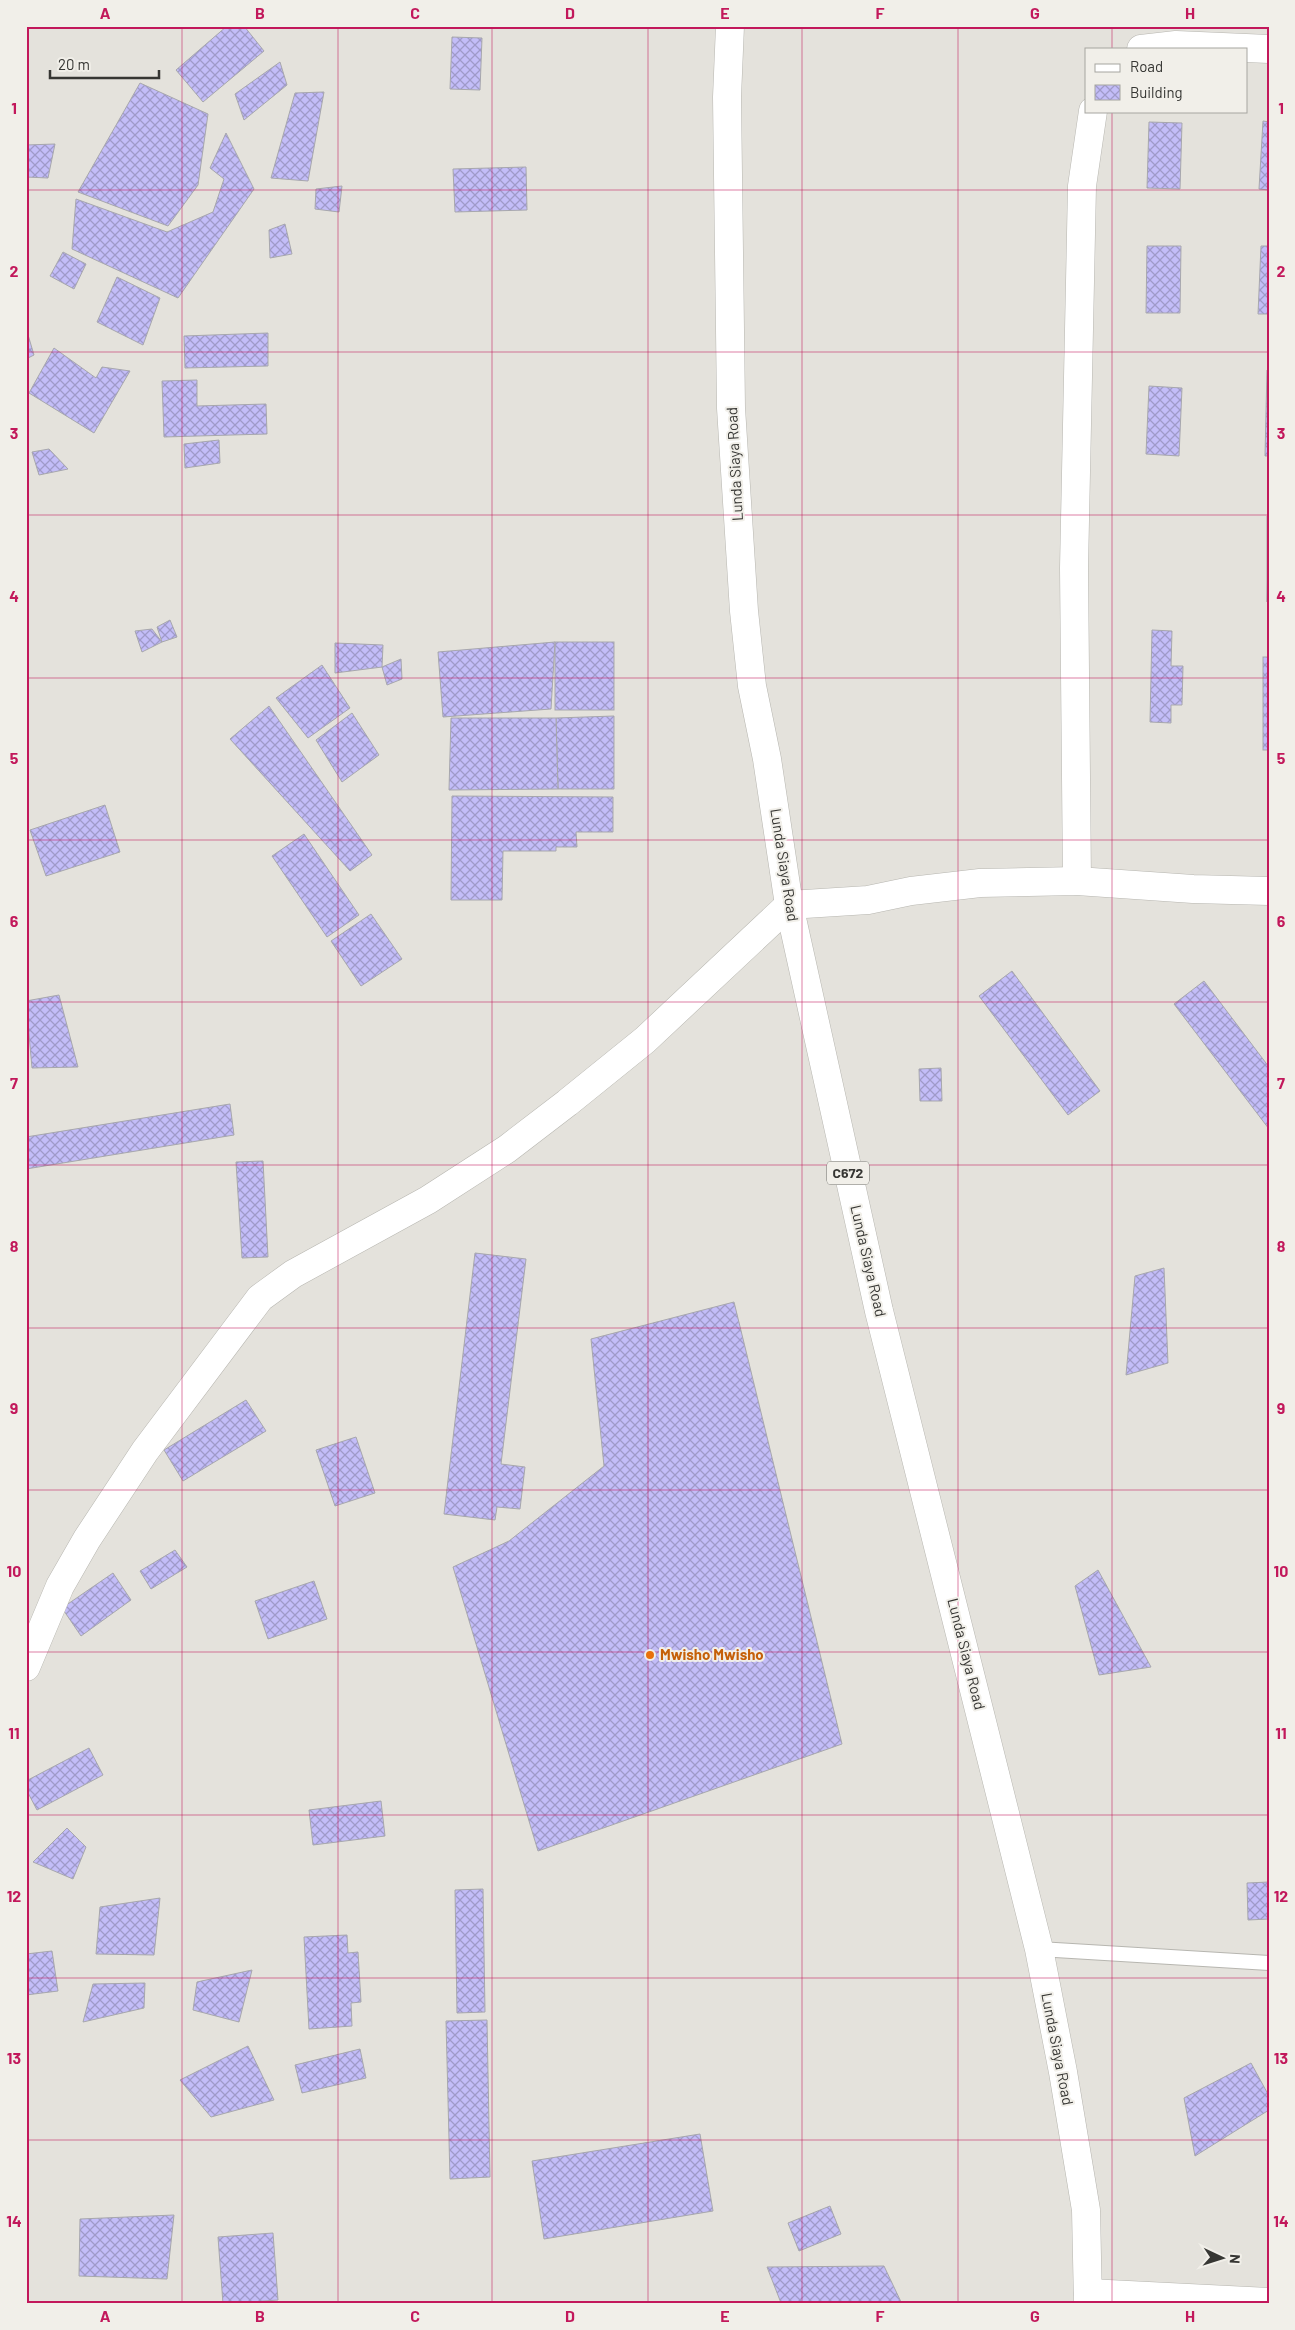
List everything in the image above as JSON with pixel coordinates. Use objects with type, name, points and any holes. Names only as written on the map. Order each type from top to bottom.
[{"type":"main road","name":"Lunda Siaya Road","points":[[730,26],[727,107],[730,378],[738,519],[752,686],[767,759],[789,905],[879,1311],[1039,1949],[1063,2072],[1086,2210],[1088,2299]]},
{"type":"main road","points":[[1150,48],[1176,45],[1246,48]]},
{"type":"main road","points":[[1248,48],[1269,49]]},
{"type":"main road","points":[[1076,881],[1074,568],[1082,186],[1093,112]]},
{"type":"main road","points":[[26,1666],[60,1586],[87,1539],[145,1451],[260,1298],[294,1274],[455,1184],[567,1104],[644,1040],[789,905],[868,900],[911,891],[980,884],[1076,881],[1193,889],[1269,891]]},
{"type":"main road","points":[[1088,2299],[1269,2302]]},
{"type":"lane","points":[[1039,1949],[1269,1963]]},
{"type":"building","points":[[227,26],[244,26],[264,51],[203,102],[176,70]]},
{"type":"building","points":[[452,37],[482,38],[480,90],[450,89]]},
{"type":"building","points":[[280,62],[287,85],[244,120],[235,94]]},
{"type":"building","points":[[140,83],[208,114],[198,185],[168,226],[78,192]]},
{"type":"building","points":[[324,92],[308,181],[271,178],[295,93]]},
{"type":"building","points":[[1263,121],[1269,122],[1269,190],[1259,189]]},
{"type":"building","points":[[1149,122],[1182,123],[1180,189],[1147,188]]},
{"type":"building","points":[[226,133],[254,189],[178,298],[72,249],[76,199],[167,232],[213,212],[224,179],[210,168]]},
{"type":"building","points":[[55,144],[48,178],[26,177],[26,145]]},
{"type":"building","points":[[526,167],[527,210],[455,212],[453,169]]},
{"type":"building","points":[[342,186],[339,212],[315,209],[316,189]]},
{"type":"building","points":[[285,224],[292,254],[270,258],[269,230]]},
{"type":"building","points":[[1147,246],[1181,246],[1180,313],[1146,313]]},
{"type":"building","points":[[1261,246],[1269,246],[1269,314],[1258,314]]},
{"type":"building","points":[[63,252],[86,264],[74,289],[50,276]]},
{"type":"building","points":[[117,277],[160,298],[143,345],[97,322]]},
{"type":"building","points":[[26,328],[34,355],[26,359]]},
{"type":"building","points":[[268,333],[268,366],[185,368],[184,336]]},
{"type":"building","points":[[54,348],[96,378],[102,367],[130,371],[94,433],[29,393]]},
{"type":"building","points":[[1267,370],[1269,370],[1269,456],[1265,456]]},
{"type":"building","points":[[197,380],[197,406],[266,404],[267,434],[164,437],[162,381]]},
{"type":"building","points":[[1149,386],[1182,388],[1179,456],[1146,454]]},
{"type":"building","points":[[219,440],[220,463],[185,468],[184,444]]},
{"type":"building","points":[[49,449],[68,469],[39,475],[32,452]]},
{"type":"building","points":[[1267,516],[1269,516],[1267,602]]},
{"type":"building","points":[[170,620],[177,637],[162,642],[157,627]]},
{"type":"building","points":[[152,629],[162,642],[142,652],[135,631]]},
{"type":"building","points":[[1152,630],[1172,631],[1171,666],[1183,666],[1182,705],[1171,705],[1171,723],[1150,722]]},
{"type":"building","points":[[555,642],[614,642],[614,710],[555,710]]},
{"type":"building","points":[[555,642],[551,709],[443,717],[438,652]]},
{"type":"building","points":[[335,643],[383,645],[382,667],[335,673]]},
{"type":"building","points":[[1263,657],[1269,657],[1269,750],[1263,750]]},
{"type":"building","points":[[401,659],[402,679],[387,685],[382,667]]},
{"type":"building","points":[[322,665],[350,708],[308,738],[276,698]]},
{"type":"building","points":[[269,706],[372,855],[350,871],[230,739]]},
{"type":"building","points":[[352,713],[379,755],[342,782],[316,740]]},
{"type":"building","points":[[614,716],[614,789],[558,789],[556,718]]},
{"type":"building","points":[[451,718],[556,718],[558,789],[449,790]]},
{"type":"building","points":[[452,796],[613,797],[613,832],[576,832],[577,847],[556,847],[556,851],[503,851],[502,900],[451,900]]},
{"type":"building","points":[[105,805],[120,852],[46,876],[30,830]]},
{"type":"building","points":[[304,834],[359,915],[327,937],[272,856]]},
{"type":"building","points":[[371,914],[402,959],[361,986],[331,941]]},
{"type":"building","points":[[1012,971],[1100,1091],[1068,1115],[979,996]]},
{"type":"building","points":[[1204,981],[1269,1067],[1269,1129],[1174,1004]]},
{"type":"building","points":[[59,995],[78,1067],[32,1068],[26,1001]]},
{"type":"building","points":[[941,1068],[942,1101],[920,1101],[919,1069]]},
{"type":"building","points":[[230,1104],[234,1135],[26,1169],[26,1137]]},
{"type":"building","points":[[263,1161],[268,1257],[242,1258],[236,1162]]},
{"type":"building","points":[[475,1253],[526,1259],[501,1464],[525,1467],[520,1509],[497,1507],[495,1520],[444,1514]]},
{"type":"building","points":[[1164,1268],[1168,1363],[1126,1375],[1135,1276]]},
{"type":"building","name":"Mwisho Mwisho","points":[[734,1302],[842,1744],[538,1851],[453,1567],[509,1541],[604,1466],[591,1339]]},
{"type":"building","points":[[246,1400],[266,1431],[183,1481],[164,1450]]},
{"type":"building","points":[[356,1437],[375,1493],[335,1506],[316,1450]]},
{"type":"building","points":[[175,1550],[187,1567],[151,1589],[140,1571]]},
{"type":"building","points":[[1098,1570],[1151,1667],[1099,1675],[1075,1586]]},
{"type":"building","points":[[113,1573],[131,1600],[81,1636],[62,1608]]},
{"type":"building","points":[[314,1581],[327,1619],[268,1639],[255,1601]]},
{"type":"building","points":[[89,1748],[103,1775],[37,1810],[26,1789],[26,1781]]},
{"type":"building","points":[[381,1801],[385,1836],[313,1845],[309,1810]]},
{"type":"building","points":[[67,1828],[86,1847],[73,1879],[33,1862]]},
{"type":"building","points":[[1269,1882],[1269,1919],[1248,1920],[1247,1883]]},
{"type":"building","points":[[483,1889],[485,2012],[457,2013],[455,1890]]},
{"type":"building","points":[[160,1898],[154,1955],[96,1954],[100,1907]]},
{"type":"building","points":[[347,1935],[348,1953],[358,1952],[361,2002],[351,2003],[352,2026],[309,2029],[304,1937]]},
{"type":"building","points":[[52,1951],[58,1991],[26,1995],[26,1954]]},
{"type":"building","points":[[252,1970],[239,2022],[193,2010],[197,1982]]},
{"type":"building","points":[[145,1983],[144,2008],[83,2022],[93,1984]]},
{"type":"building","points":[[487,2020],[490,2177],[450,2179],[446,2021]]},
{"type":"building","points":[[248,2046],[274,2100],[211,2117],[180,2080]]},
{"type":"building","points":[[360,2049],[366,2078],[302,2093],[295,2065]]},
{"type":"building","points":[[1251,2063],[1269,2096],[1269,2110],[1195,2156],[1184,2098]]},
{"type":"building","points":[[700,2134],[713,2211],[544,2239],[532,2161]]},
{"type":"building","points":[[830,2206],[841,2234],[799,2251],[788,2223]]},
{"type":"building","points":[[174,2215],[167,2279],[79,2276],[80,2219]]},
{"type":"building","points":[[273,2233],[278,2300],[223,2304],[218,2237]]},
{"type":"building","points":[[884,2266],[902,2304],[781,2303],[767,2267]]},
{"type":"place","name":"Mwisho Mwisho","points":[[650,1655]]}]
